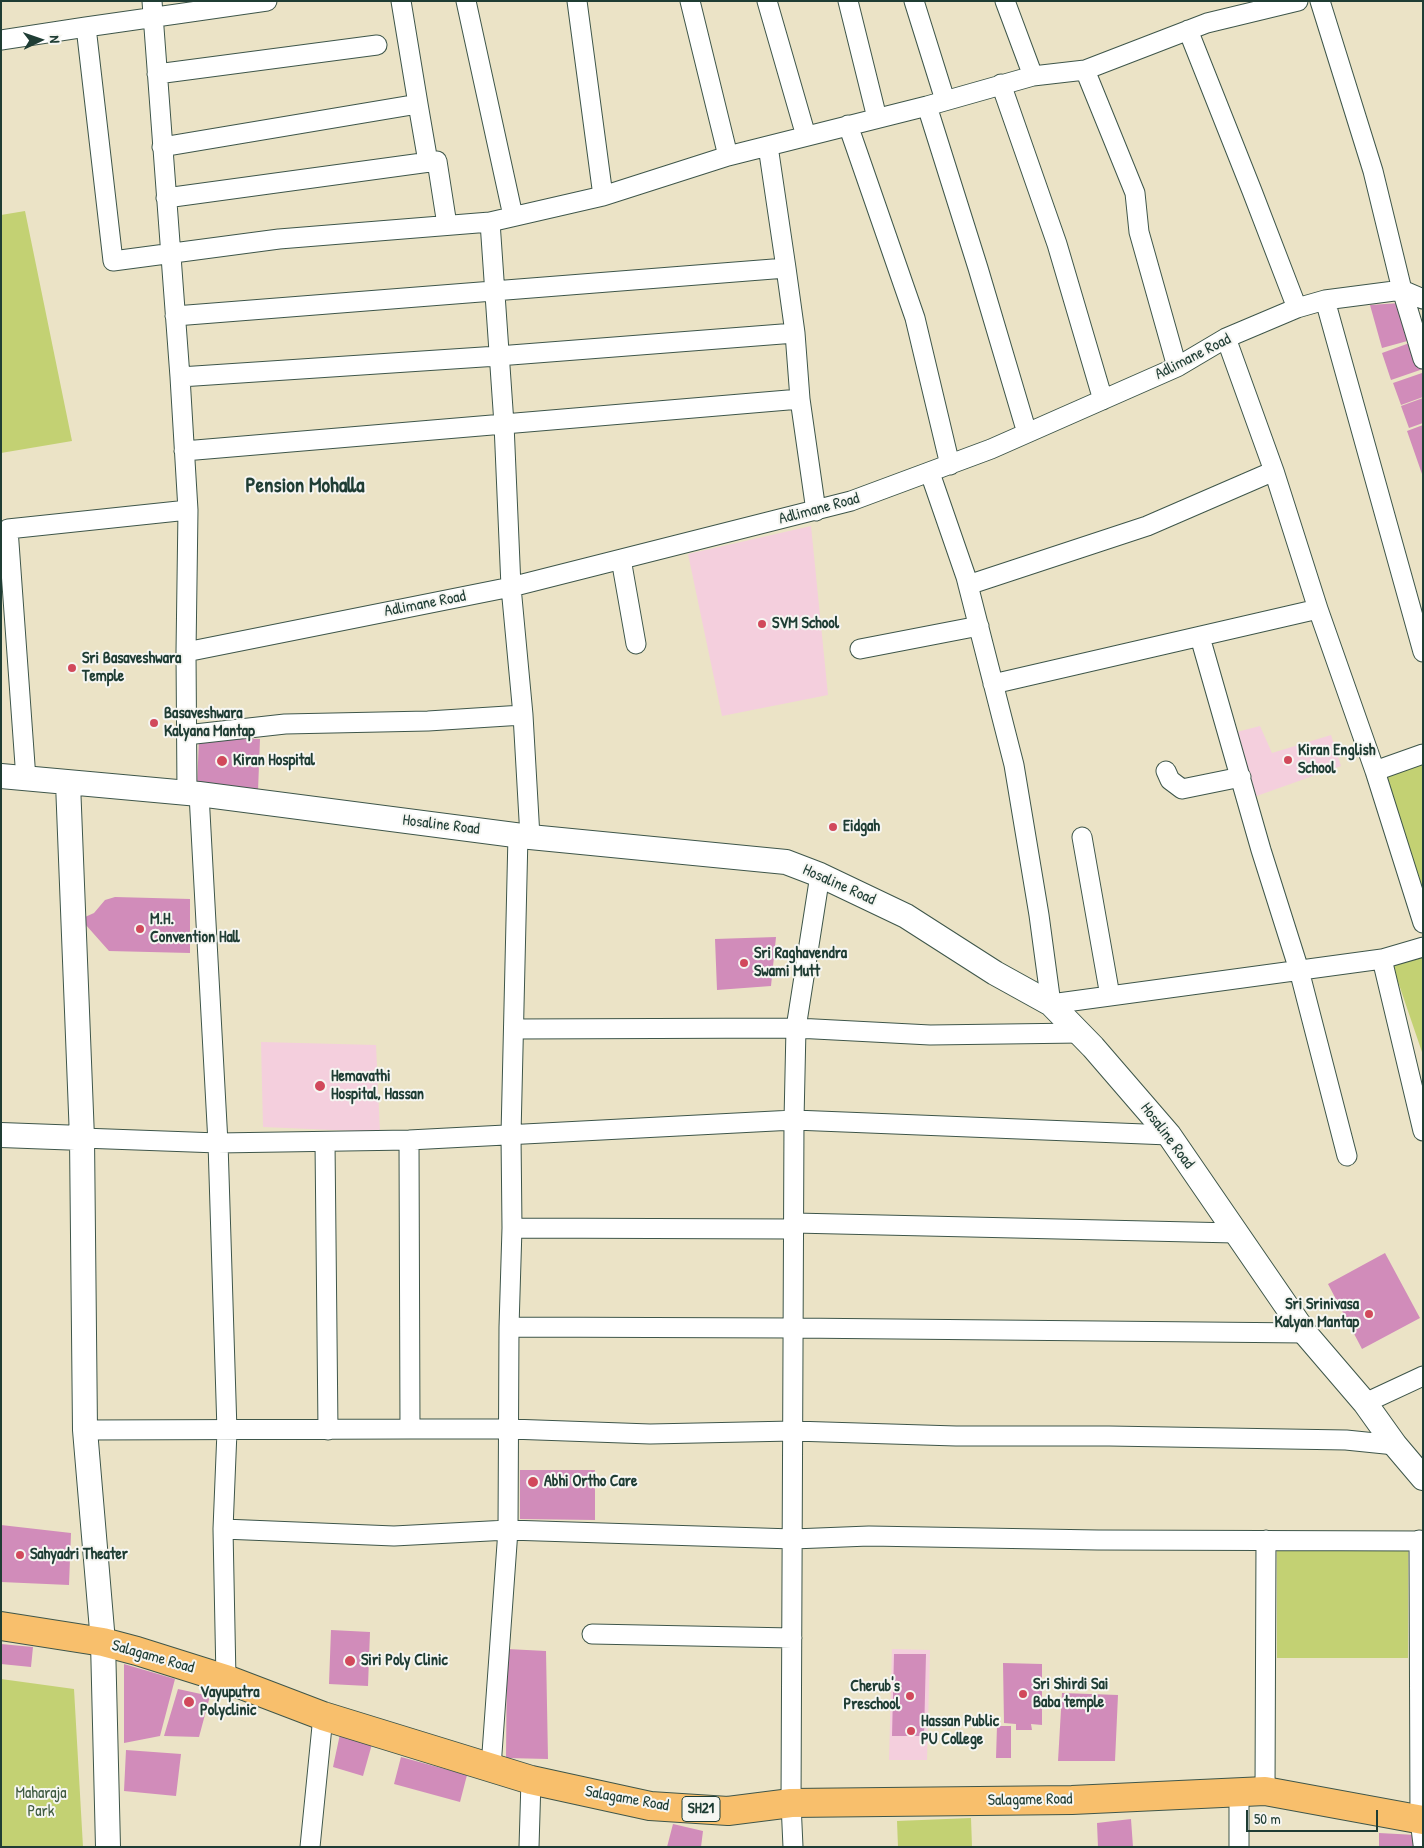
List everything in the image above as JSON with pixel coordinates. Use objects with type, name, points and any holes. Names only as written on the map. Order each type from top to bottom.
[{"type":"main road","name":"Salagame Road","points":[[1,1626],[103,1642],[226,1679],[323,1716],[531,1780],[650,1806],[728,1811],[791,1803],[1072,1800],[1252,1792],[1343,1804],[1422,1828]]},
{"type":"street","points":[[1,40],[86,27],[152,9],[267,1]]},
{"type":"street","points":[[401,1],[428,162]]},
{"type":"street","points":[[466,1],[513,216]]},
{"type":"street","points":[[577,1],[603,196]]},
{"type":"street","points":[[690,1],[728,156]]},
{"type":"street","points":[[767,1],[806,136]]},
{"type":"street","points":[[848,1],[877,118]]},
{"type":"street","points":[[914,1],[945,100]]},
{"type":"street","points":[[1005,1],[1032,76]]},
{"type":"street","points":[[86,27],[113,261],[279,239],[490,222],[603,196],[728,156],[927,106],[1032,76],[1085,70],[1207,23],[1276,4],[1298,1]]},
{"type":"street","points":[[1320,1],[1373,171],[1402,290],[1423,359]]},
{"type":"street","points":[[152,9],[180,376],[188,510],[186,735],[193,794],[218,1143],[227,1431],[223,1529],[226,1679]]},
{"type":"street","points":[[1188,30],[1297,308]]},
{"type":"street","points":[[157,74],[377,45]]},
{"type":"street","points":[[1085,70],[1135,193],[1139,232],[1177,367]]},
{"type":"street","points":[[1001,84],[1057,244],[1104,400]]},
{"type":"street","points":[[162,147],[418,104]]},
{"type":"street","points":[[927,106],[1027,433]]},
{"type":"street","points":[[848,125],[915,318],[950,465]]},
{"type":"street","points":[[768,146],[786,268],[800,399],[816,511]]},
{"type":"street","points":[[166,198],[437,160],[447,225]]},
{"type":"street","points":[[490,222],[504,424],[511,587],[524,715],[524,836],[512,1136],[508,1530],[491,1767]]},
{"type":"street","points":[[175,316],[786,268]]},
{"type":"street","points":[[1402,290],[1423,299]]},
{"type":"street","name":"Adlimane Road","points":[[186,652],[511,587],[851,501],[930,473],[1104,400],[1177,367],[1226,338],[1297,308],[1325,300],[1402,290]]},
{"type":"street","points":[[1325,300],[1423,652]]},
{"type":"street","points":[[180,376],[498,356],[794,332]]},
{"type":"street","points":[[1226,338],[1274,471],[1318,609],[1375,770],[1423,922]]},
{"type":"street","points":[[184,451],[800,399]]},
{"type":"street","points":[[968,585],[1147,526],[1274,471]]},
{"type":"street","points":[[930,473],[968,585],[1014,765],[1039,915],[1051,1004],[1382,959],[1423,947]]},
{"type":"street","points":[[26,778],[8,529],[188,510]]},
{"type":"street","points":[[621,560],[636,644]]},
{"type":"street","points":[[993,684],[1318,609]]},
{"type":"street","points":[[860,649],[979,626]]},
{"type":"street","points":[[1200,637],[1261,850],[1299,970],[1347,1156]]},
{"type":"street","points":[[186,735],[285,724],[428,721],[524,715]]},
{"type":"street","points":[[1375,770],[1423,754]]},
{"type":"street","points":[[1166,771],[1170,780],[1182,789],[1241,777]]},
{"type":"street","name":"Hosaline Road","points":[[1,776],[193,794],[524,836],[786,862],[820,875],[906,916],[995,973],[1051,1004],[1080,1033],[1169,1135],[1305,1333],[1365,1403],[1395,1445],[1423,1478]]},
{"type":"street","points":[[68,783],[82,1138],[85,1430],[103,1642],[108,1847]]},
{"type":"street","points":[[1082,837],[1110,996]]},
{"type":"street","points":[[793,1847],[791,1803],[796,1028],[820,875]]},
{"type":"street","points":[[1382,959],[1423,1131]]},
{"type":"street","points":[[515,1029],[796,1028],[930,1035],[1080,1033]]},
{"type":"street","points":[[1,1135],[218,1143],[325,1142],[512,1136],[794,1120],[1169,1135]]},
{"type":"street","points":[[409,1140],[410,1429]]},
{"type":"street","points":[[325,1142],[328,1430]]},
{"type":"street","points":[[512,1228],[794,1226],[1235,1233]]},
{"type":"street","points":[[509,1327],[1305,1333]]},
{"type":"street","points":[[1365,1403],[1423,1376]]},
{"type":"street","points":[[85,1430],[510,1429],[650,1434],[793,1431],[956,1436],[1109,1436],[1326,1440],[1395,1445]]},
{"type":"street","points":[[223,1529],[394,1536],[508,1530],[793,1538],[869,1536],[1421,1540],[1422,1828]]},
{"type":"street","points":[[1239,1847],[1252,1792],[1266,1540]]},
{"type":"street","points":[[592,1634],[792,1638]]},
{"type":"street","points":[[310,1847],[323,1716]]},
{"type":"street","points":[[529,1847],[531,1780]]},
{"type":"shaded area","name":"SVM School","points":[[811,526],[828,695],[722,716],[688,554]]},
{"type":"shaded area","name":"Kiran English School","points":[[1260,726],[1272,753],[1331,735],[1341,766],[1251,798],[1229,734]]},
{"type":"shaded area","name":"Hemavathi Hospital, Hassan","points":[[261,1042],[376,1045],[380,1132],[263,1127]]},
{"type":"shaded area","points":[[892,1649],[930,1650],[927,1760],[889,1760]]},
{"type":"green space","points":[[25,211],[72,441],[1,453],[1,215]]},
{"type":"green space","points":[[1423,756],[1423,898],[1383,776]]},
{"type":"green space","points":[[1423,944],[1423,1055],[1392,964]]},
{"type":"green space","points":[[1277,1551],[1408,1551],[1408,1658],[1277,1658]]},
{"type":"green space","name":"Maharaja Park","points":[[1,1679],[74,1689],[83,1847],[1,1847]]},
{"type":"green space","points":[[971,1818],[972,1847],[898,1847],[897,1821]]},
{"type":"building","points":[[1400,303],[1411,340],[1382,348],[1370,305]]},
{"type":"building","points":[[1415,341],[1423,369],[1391,380],[1382,353]]},
{"type":"building","points":[[1422,373],[1423,397],[1401,405],[1393,383]]},
{"type":"building","points":[[1423,398],[1423,423],[1409,428],[1401,406]]},
{"type":"building","points":[[1423,425],[1423,474],[1422,474],[1407,431]]},
{"type":"building","points":[[199,737],[260,739],[258,791],[197,788]]},
{"type":"building","name":"M.H. Convention Hall","points":[[115,897],[190,899],[190,953],[109,951],[85,924],[85,917],[94,913],[105,900]]},
{"type":"building","name":"Sri Raghavendra Swami Mutt","points":[[776,937],[771,986],[717,990],[715,939]]},
{"type":"building","points":[[1385,1253],[1420,1318],[1362,1349],[1328,1284]]},
{"type":"building","points":[[520,1470],[595,1470],[595,1520],[520,1519]]},
{"type":"building","points":[[1,1525],[71,1533],[69,1585],[1,1582]]},
{"type":"building","points":[[331,1630],[370,1632],[368,1686],[329,1684]]},
{"type":"building","points":[[1,1644],[33,1647],[31,1667],[1,1664]]},
{"type":"building","points":[[507,1649],[546,1651],[548,1759],[506,1758]]},
{"type":"building","points":[[894,1654],[926,1654],[924,1736],[892,1736]]},
{"type":"building","name":"Sri Shirdi Sai Baba temple","points":[[1003,1663],[1042,1664],[1042,1725],[1031,1724],[1032,1730],[1016,1730],[1016,1724],[1004,1723]]},
{"type":"building","points":[[124,1664],[175,1679],[160,1736],[124,1743]]},
{"type":"building","points":[[178,1689],[210,1696],[199,1737],[164,1736]]},
{"type":"building","points":[[1062,1693],[1118,1695],[1115,1761],[1058,1761]]},
{"type":"building","points":[[997,1726],[1011,1726],[1011,1758],[996,1758]]},
{"type":"building","points":[[340,1734],[372,1744],[363,1776],[333,1767]]},
{"type":"building","points":[[126,1750],[181,1754],[176,1796],[124,1791]]},
{"type":"building","points":[[401,1757],[467,1775],[460,1802],[394,1784]]},
{"type":"building","points":[[1131,1819],[1133,1847],[1098,1847],[1097,1823]]},
{"type":"building","points":[[673,1824],[703,1831],[701,1847],[667,1847]]},
{"type":"building","points":[[1379,1833],[1416,1835],[1415,1847],[1379,1847]]},
{"type":"place","name":"SVM School","points":[[762,624]]},
{"type":"place","name":"Sri Basaveshwara Temple","points":[[72,668]]},
{"type":"place","name":"Basaveshwara Kalyana Mantap","points":[[154,723]]},
{"type":"place","name":"Kiran English School","points":[[1288,760]]},
{"type":"place","name":"Kiran Hospital","points":[[222,761]]},
{"type":"place","name":"Eidgah","points":[[833,827]]},
{"type":"place","name":"M.H. Convention Hall","points":[[140,929]]},
{"type":"place","name":"Sri Raghavendra Swami Mutt","points":[[744,963]]},
{"type":"place","name":"Hemavathi Hospital, Hassan","points":[[320,1086]]},
{"type":"place","name":"Sri Srinivasa Kalyan Mantap","points":[[1369,1314]]},
{"type":"place","name":"Abhi Ortho Care","points":[[533,1482]]},
{"type":"place","name":"Sahyadri Theater","points":[[20,1555]]},
{"type":"place","name":"Siri Poly Clinic","points":[[350,1661]]},
{"type":"place","name":"Sri Shirdi Sai Baba temple","points":[[1023,1694]]},
{"type":"place","name":"Cherub's Preschool","points":[[910,1696]]},
{"type":"place","name":"Vayuputra Polyclinic","points":[[189,1702]]},
{"type":"place","name":"Hassan Public PU College","points":[[911,1731]]},
{"type":"district","name":"Pension Mohalla","points":[[305,486]]}]
